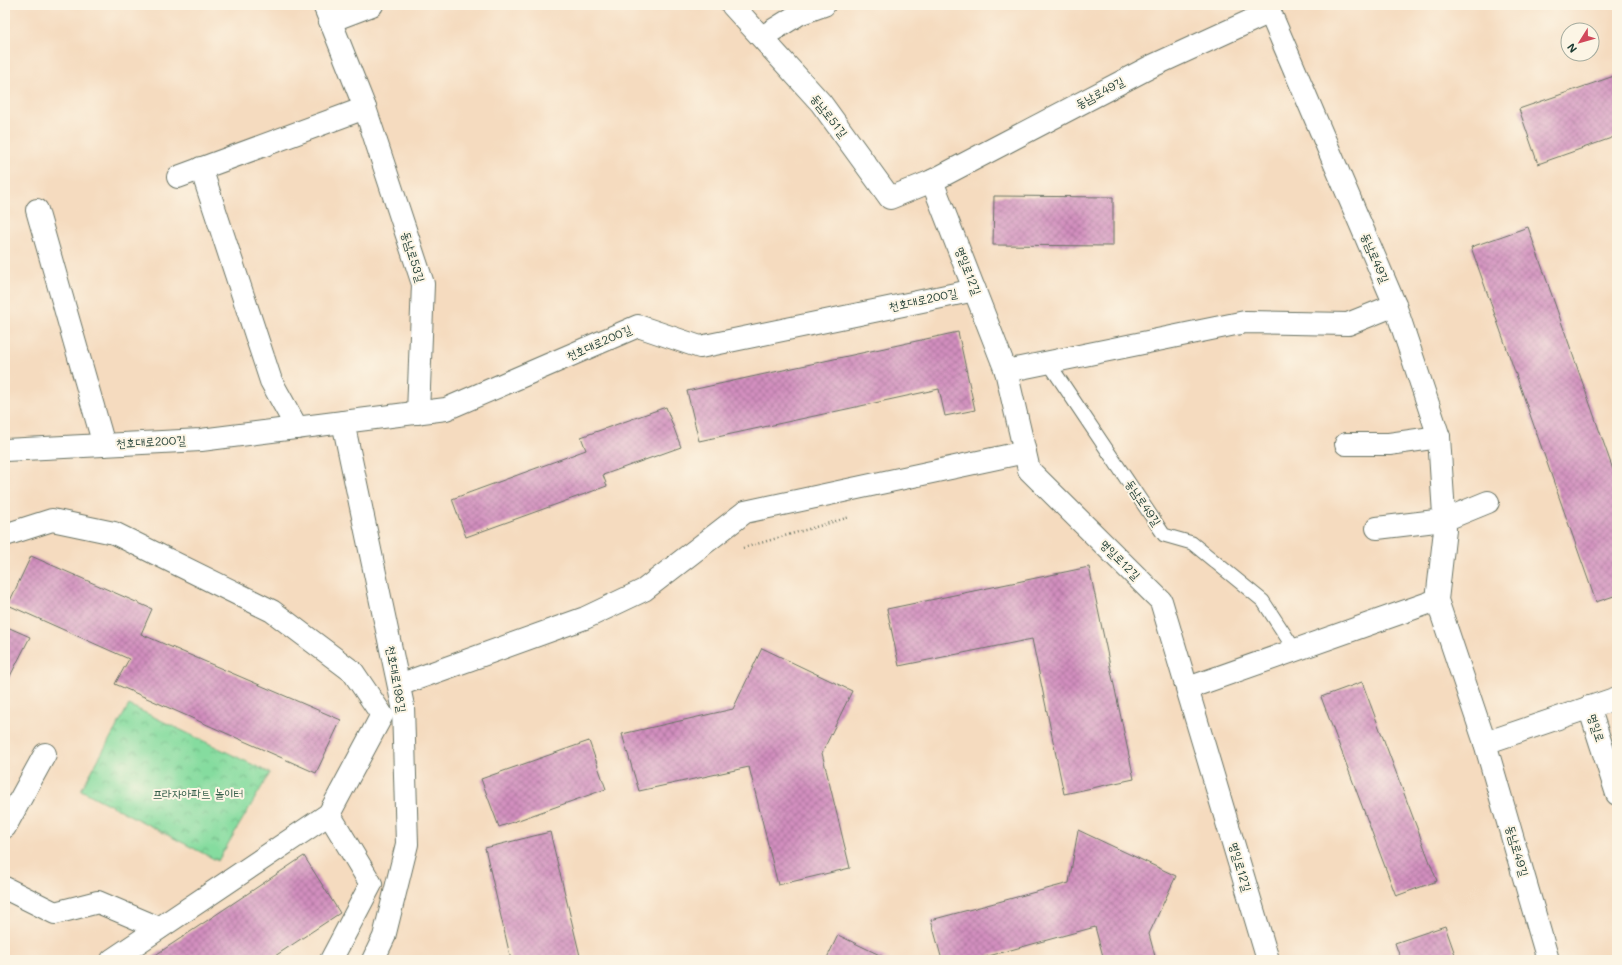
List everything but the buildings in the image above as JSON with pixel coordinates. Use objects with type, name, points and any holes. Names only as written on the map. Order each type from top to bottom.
[{"type":"street","name":"동남로53길","points":[[372,5],[327,13],[366,108],[423,284],[418,413]]},
{"type":"street","name":"동남로51길","points":[[732,5],[820,103],[890,198],[932,181]]},
{"type":"street","points":[[762,37],[799,14],[824,5]]},
{"type":"street","name":"동남로49길","points":[[932,181],[1150,67],[1268,8],[1395,305],[1438,437],[1445,530],[1437,600],[1485,743],[1548,960]]},
{"type":"street","points":[[178,177],[366,108]]},
{"type":"street","points":[[201,168],[271,381],[297,428]]},
{"type":"street","name":"명일로12길","points":[[932,181],[1006,370],[1029,470],[1161,601],[1268,960]]},
{"type":"street","points":[[37,210],[104,444]]},
{"type":"street","name":"천호대로200길","points":[[5,450],[201,440],[446,409],[638,326],[700,347],[974,290]]},
{"type":"street","points":[[1006,370],[1245,322],[1348,324],[1395,305]]},
{"type":"street","name":"천호대로198길","points":[[344,422],[403,706],[407,844],[384,937],[373,960]]},
{"type":"street","points":[[1346,444],[1390,444],[1438,437]]},
{"type":"street","points":[[398,685],[585,618],[644,590],[745,512],[1025,452]]},
{"type":"street","points":[[1377,528],[1444,520],[1488,502]]},
{"type":"street","points":[[5,535],[52,520],[114,533],[272,611],[353,672],[382,715],[329,814],[112,960]]},
{"type":"street","points":[[1188,688],[1437,600]]},
{"type":"street","points":[[1485,743],[1617,698]]},
{"type":"street","name":"명일로","points":[[1589,707],[1617,794]]},
{"type":"street","points":[[5,827],[45,754]]},
{"type":"street","points":[[329,814],[371,884],[331,960]]},
{"type":"street","points":[[5,888],[55,913],[98,902],[159,928]]},
{"type":"lane","name":"동남로49길","points":[[1048,362],[1164,535],[1192,543],[1263,601],[1295,650]]},
{"type":"path","points":[[740,548],[853,516]]},
{"type":"green space","name":"프라자아파트 놀이터","points":[[129,705],[270,773],[218,861],[81,790]]}]
